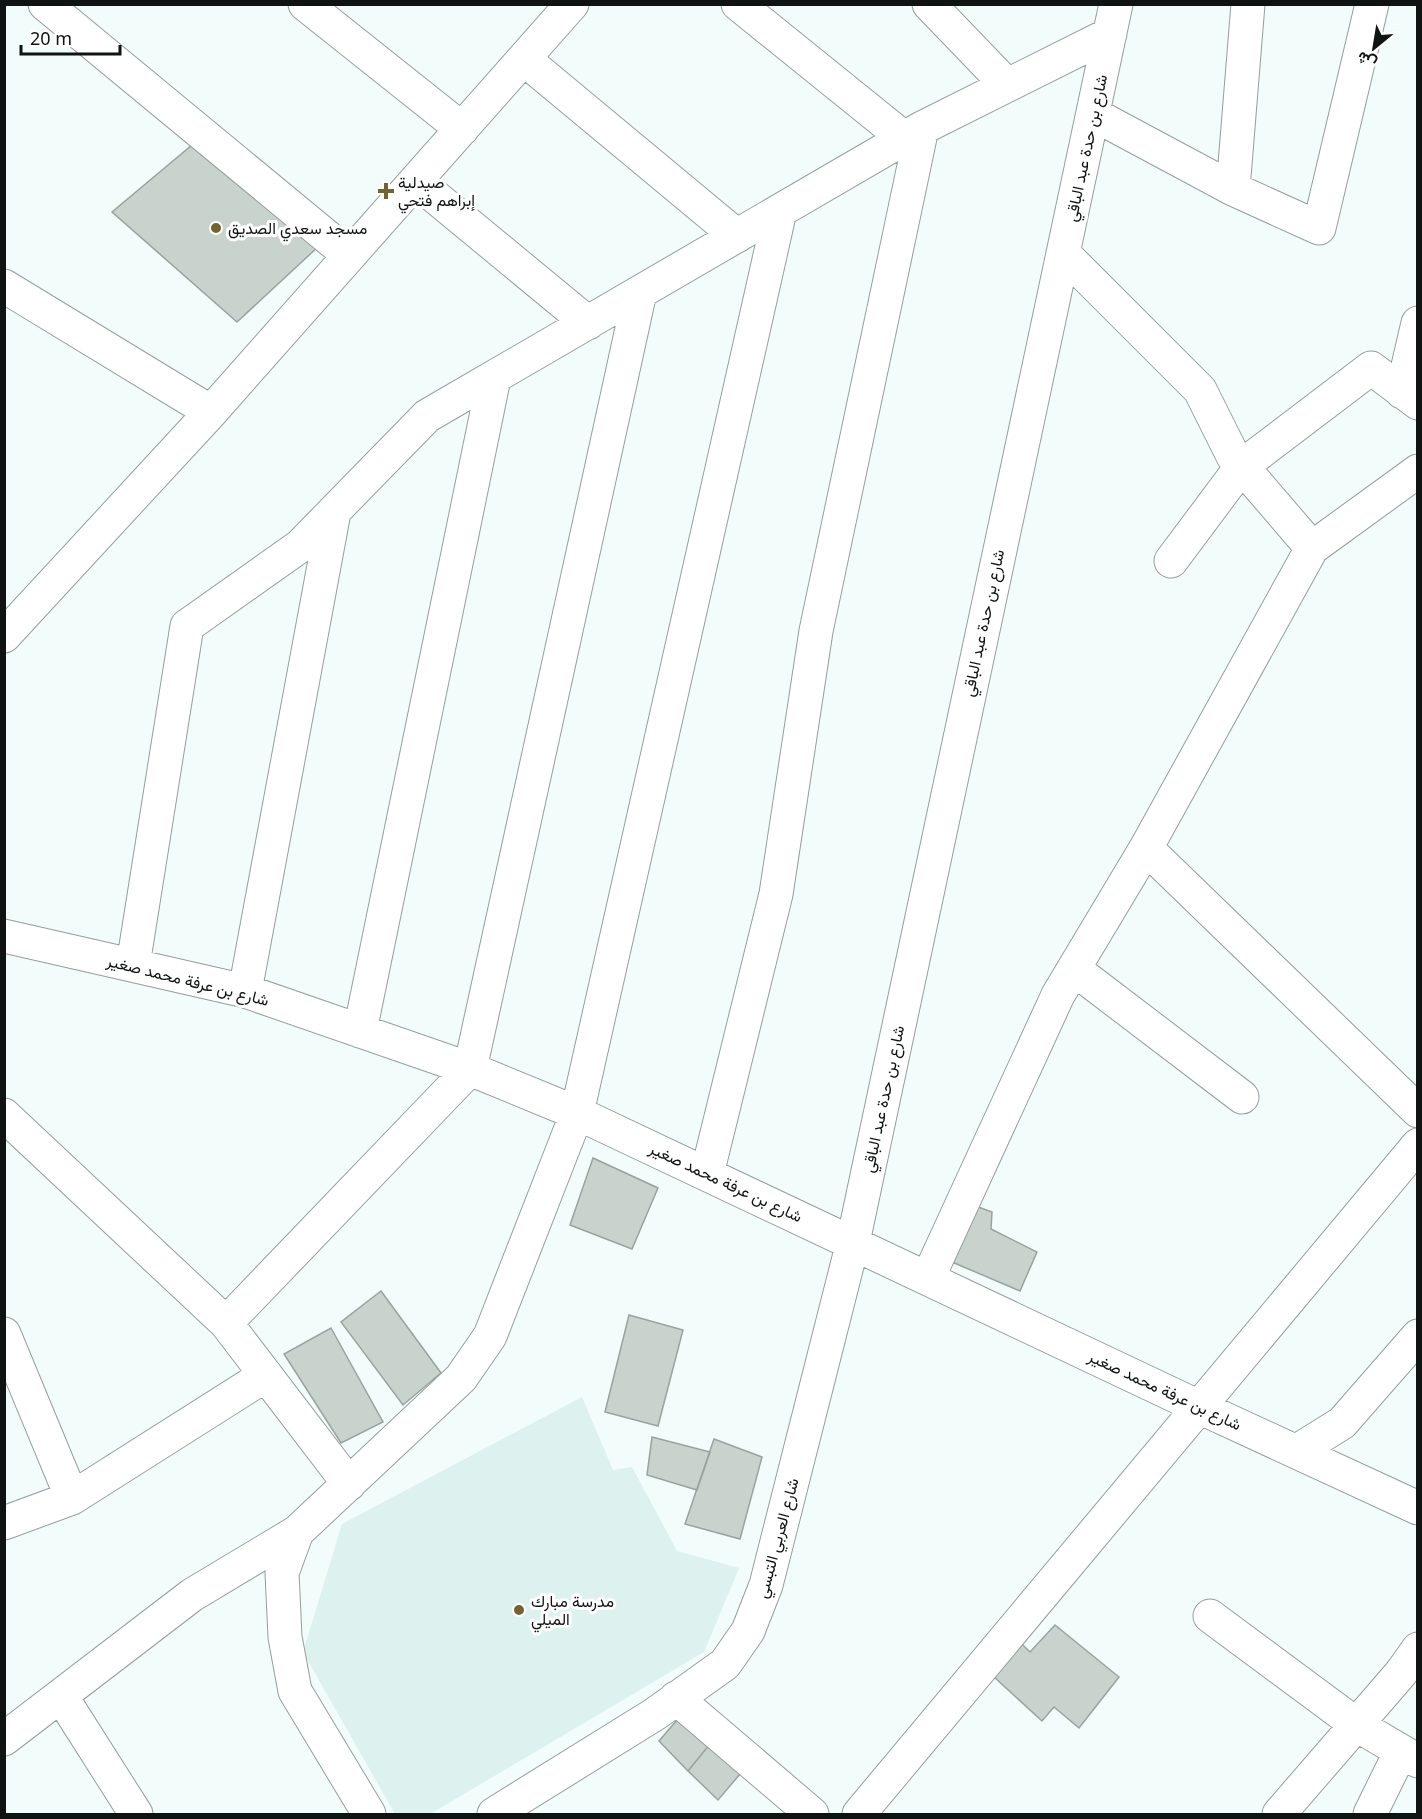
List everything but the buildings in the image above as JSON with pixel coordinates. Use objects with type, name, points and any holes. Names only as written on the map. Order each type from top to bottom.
[{"type":"street","points":[[45,4],[349,255]]},
{"type":"street","points":[[305,4],[462,129]]},
{"type":"street","points":[[738,4],[913,133]]},
{"type":"street","points":[[929,4],[1007,85]]},
{"type":"street","points":[[1233,189],[1248,4]]},
{"type":"street","points":[[1093,114],[1233,189],[1320,228],[1372,4]]},
{"type":"street","points":[[4,636],[210,412],[570,5]]},
{"type":"street","points":[[133,965],[186,626],[300,546],[427,416],[913,133],[1007,85],[1113,19]]},
{"type":"street","name":"شارع بن حدة عبد الباقي","points":[[853,1242],[1113,19]]},
{"type":"street","points":[[524,59],[736,236]]},
{"type":"street","points":[[707,1174],[776,894],[816,631],[913,133]]},
{"type":"street","points":[[416,181],[588,323]]},
{"type":"street","points":[[4,1739],[192,1595],[297,1532],[461,1378],[490,1336],[577,1113],[780,211]]},
{"type":"street","points":[[1063,253],[1200,390],[1233,456],[1312,548]]},
{"type":"street","points":[[4,286],[210,412]]},
{"type":"street","points":[[226,1323],[470,1069],[640,292]]},
{"type":"street","points":[[1410,397],[1418,323]]},
{"type":"street","points":[[1172,561],[1242,466],[1371,368],[1410,397]]},
{"type":"street","points":[[360,1031],[494,378]]},
{"type":"street","points":[[928,1278],[1058,995],[1146,848],[1312,548],[1418,471]]},
{"type":"street","points":[[245,991],[334,512]]},
{"type":"street","points":[[1146,848],[1418,1111]]},
{"type":"street","name":"شارع بن عرفة محمد صغير","points":[[4,936],[245,991],[470,1069],[577,1113],[1418,1508]]},
{"type":"street","points":[[1074,969],[1242,1097]]},
{"type":"street","points":[[4,1115],[226,1323],[350,1484]]},
{"type":"street","points":[[859,1815],[1418,1144]]},
{"type":"street","name":"شارع العربي التبسي","points":[[494,1815],[725,1664],[748,1631],[766,1585],[853,1242]]},
{"type":"street","points":[[4,1334],[72,1498]]},
{"type":"street","points":[[1297,1451],[1342,1423],[1418,1336]]},
{"type":"street","points":[[4,1523],[72,1498],[266,1375]]},
{"type":"street","points":[[297,1532],[282,1572],[285,1637],[295,1691],[369,1815]]},
{"type":"street","points":[[1210,1616],[1357,1725],[1409,1756],[1370,1815]]},
{"type":"street","points":[[1279,1815],[1401,1673],[1418,1649]]},
{"type":"street","points":[[61,1695],[136,1815]]},
{"type":"street","points":[[676,1698],[812,1815]]},
{"type":"shaded area","name":"مدرسة مبارك الميلي","points":[[582,1397],[613,1470],[632,1467],[677,1551],[739,1568],[704,1652],[430,1814],[395,1814],[303,1652],[342,1524]]},
{"type":"place","name":"صيدلية إبراهم فتحي","points":[[386,191]]},
{"type":"place","name":"مسجد سعدي الصديق","points":[[216,228]]},
{"type":"place","name":"مدرسة مبارك الميلي","points":[[519,1610]]}]
